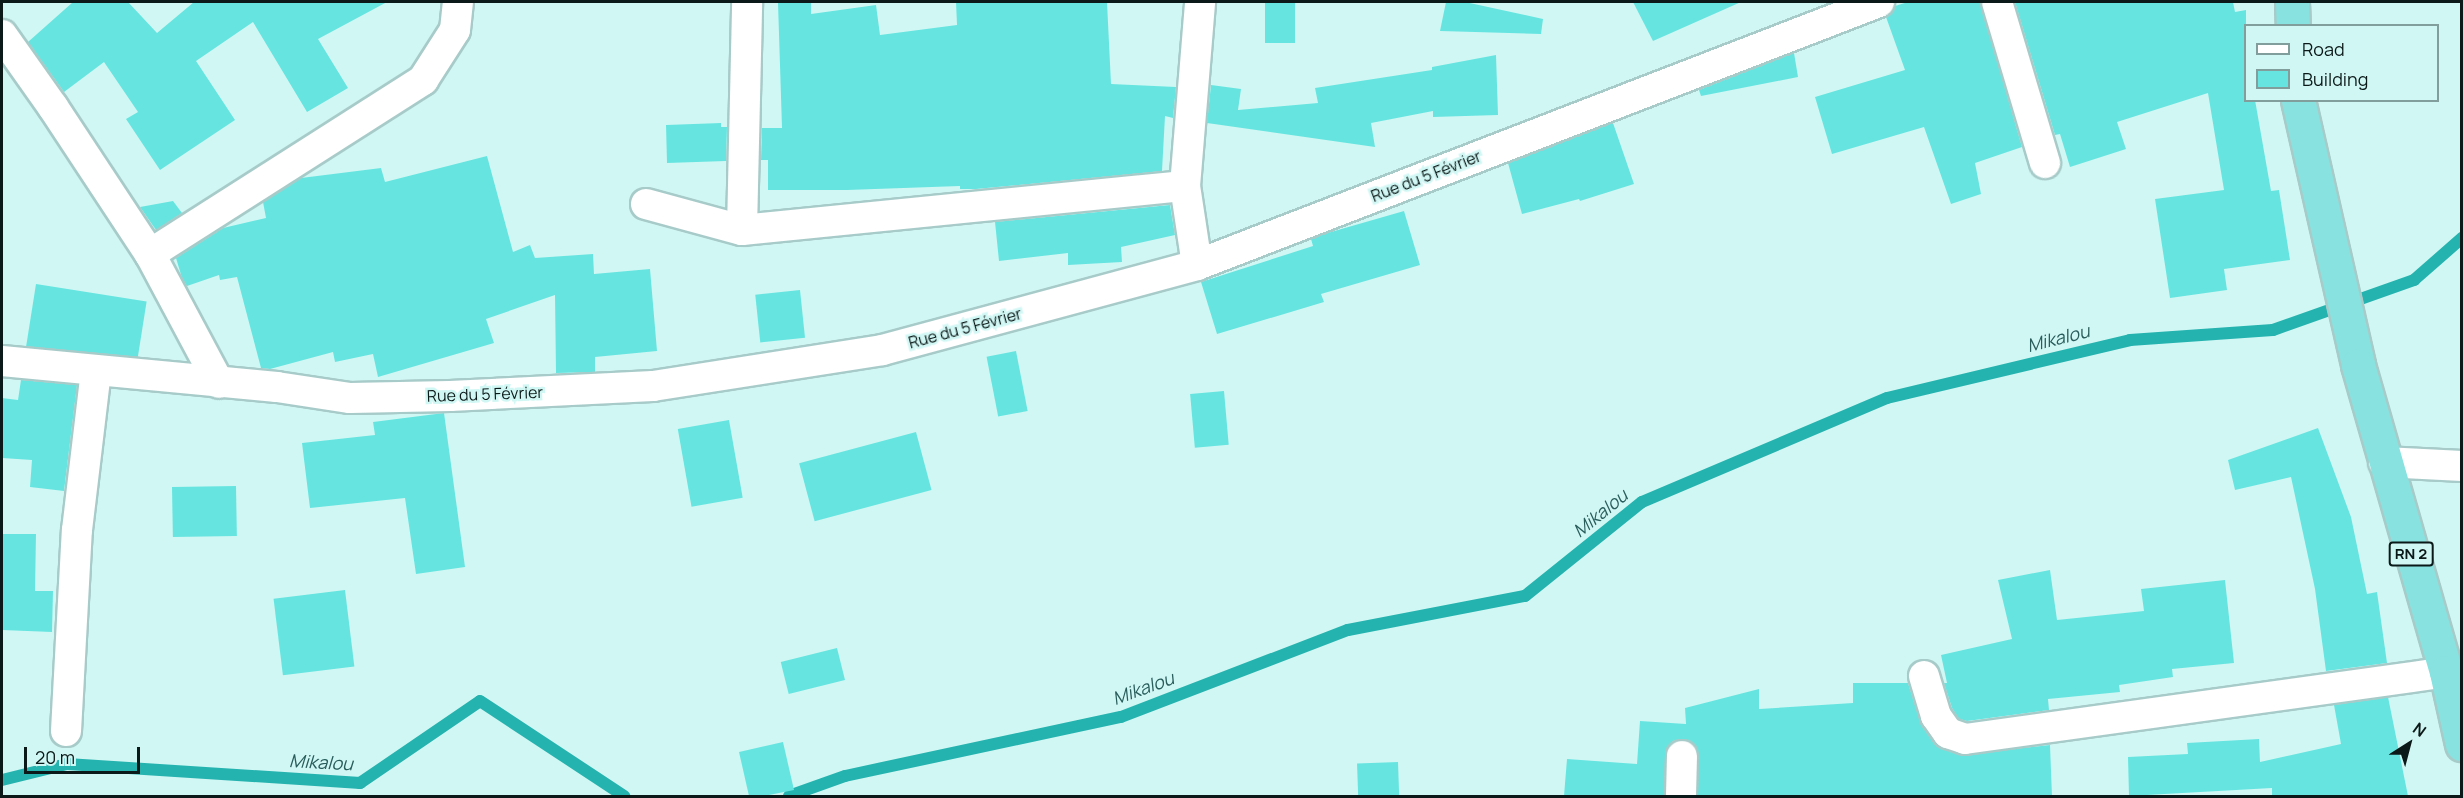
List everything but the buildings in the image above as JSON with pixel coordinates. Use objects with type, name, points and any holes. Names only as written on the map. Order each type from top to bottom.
[{"type":"highway","points":[[2292,2],[2293,24]]},
{"type":"highway","name":"RN 2","points":[[2298,102],[2358,365],[2446,672],[2462,744]]},
{"type":"street","points":[[150,255],[423,80],[454,30],[458,2]]},
{"type":"street","points":[[742,230],[747,2]]},
{"type":"street","points":[[1197,266],[1185,186],[1200,2]]},
{"type":"street","name":"Rue du 5 Février","points":[[2,361],[277,387],[350,398],[450,396],[653,386],[882,350],[1197,266],[1879,2]]},
{"type":"street","points":[[1997,2],[2045,163]]},
{"type":"street","points":[[2,35],[53,106],[150,255],[219,383]]},
{"type":"street","points":[[646,204],[742,230],[1185,186]]},
{"type":"street","points":[[66,731],[76,530],[96,370]]},
{"type":"street","points":[[2384,462],[2462,466]]},
{"type":"street","points":[[1924,676],[1936,716],[1948,733],[1965,739],[2446,672]]},
{"type":"street","points":[[1680,796],[1682,756]]},
{"type":"waterway","name":"Mikalou","points":[[789,796],[845,776],[1121,717],[1348,630],[1525,596],[1642,502],[1887,398],[2130,340],[2273,330],[2414,280],[2462,238]]},
{"type":"waterway","name":"Mikalou","points":[[2,780],[67,764],[360,783],[480,701],[624,796]]}]
